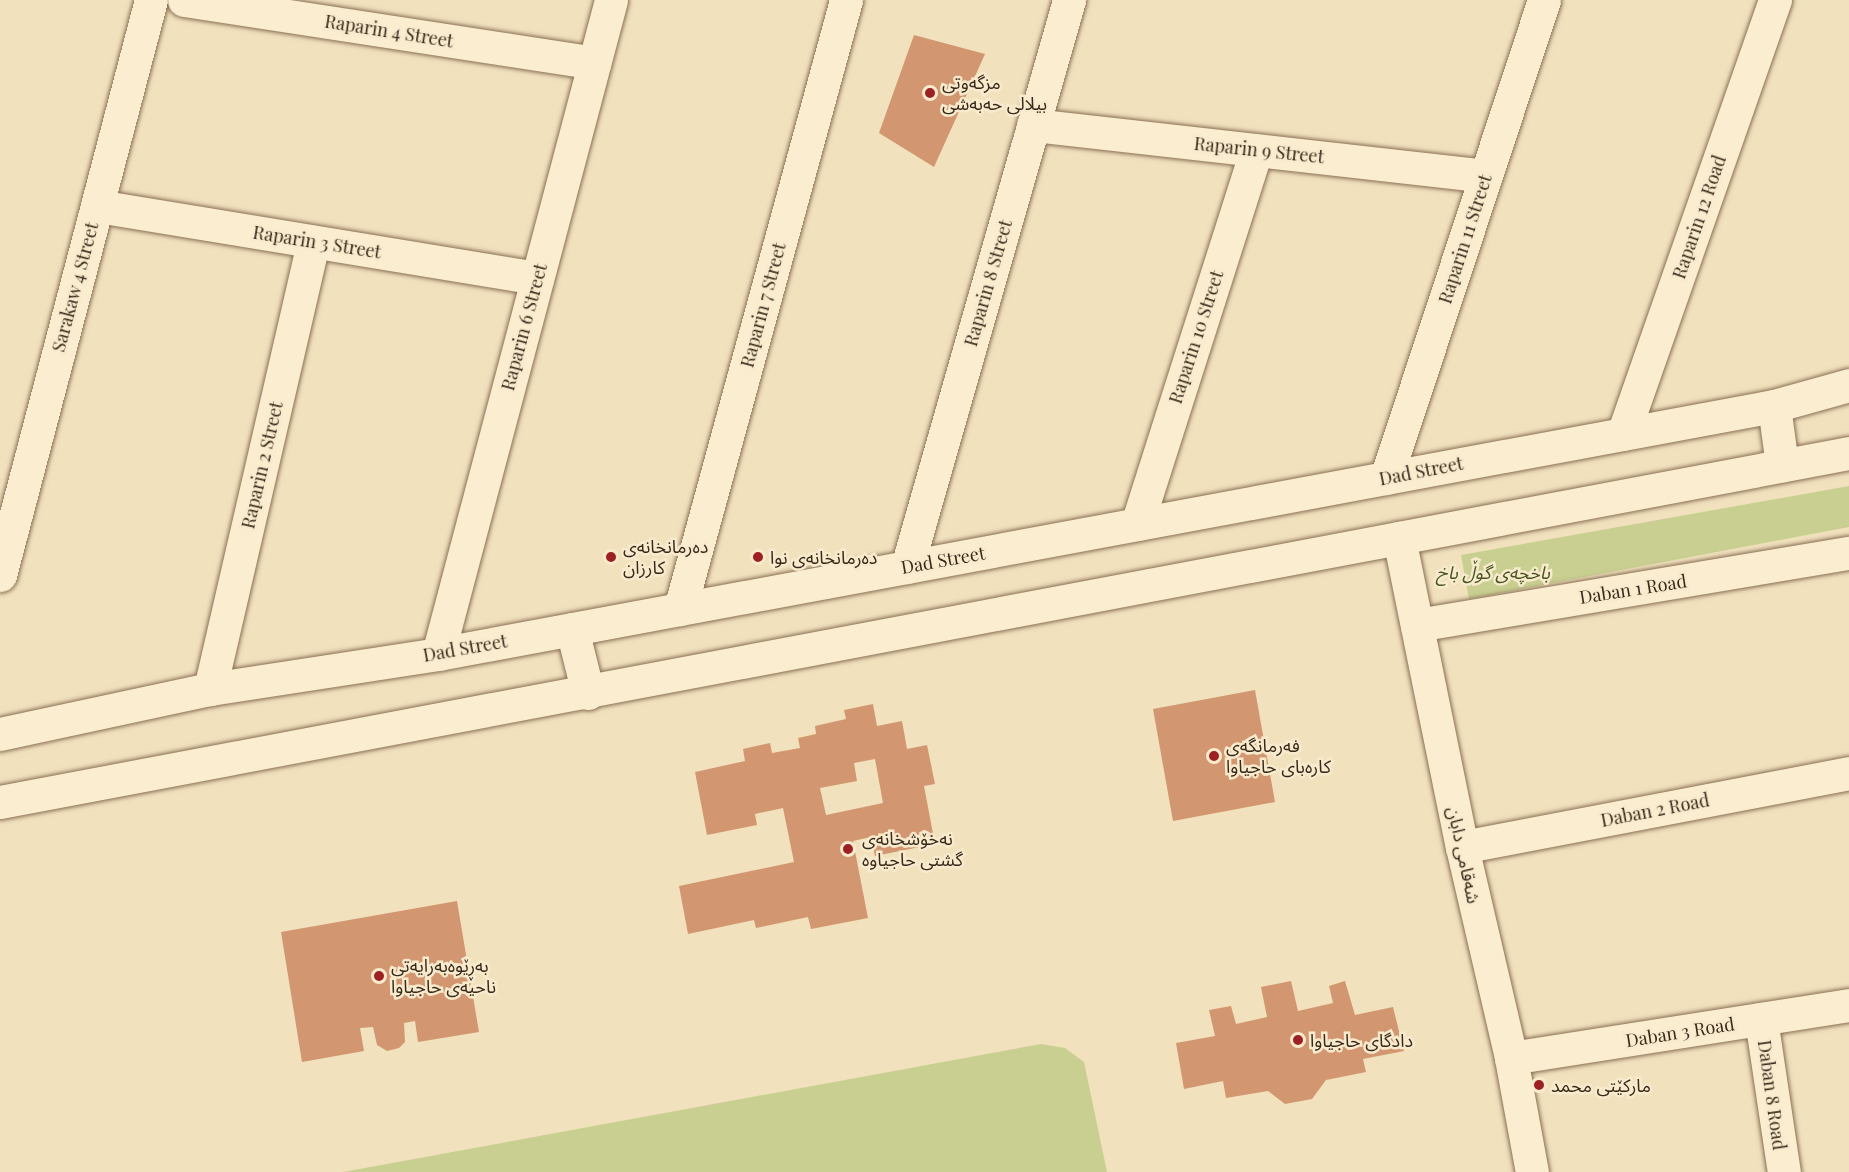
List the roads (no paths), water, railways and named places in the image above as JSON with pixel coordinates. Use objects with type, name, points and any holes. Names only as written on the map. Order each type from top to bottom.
[{"type":"street","name":"Sarakaw 4 Street","points":[[0,575],[151,0]]},
{"type":"street","name":"Raparin 4 Street","points":[[184,0],[594,63]]},
{"type":"street","name":"Raparin 6 Street","points":[[438,654],[611,0]]},
{"type":"street","name":"Raparin 7 Street","points":[[680,609],[846,0]]},
{"type":"street","name":"Raparin 8 Street","points":[[907,567],[1069,0]]},
{"type":"street","name":"Raparin 11 Street","points":[[1386,478],[1544,0]]},
{"type":"street","name":"Raparin 12 Road","points":[[1623,434],[1775,0]]},
{"type":"street","name":"Raparin 9 Street","points":[[1033,125],[1485,176]]},
{"type":"street","name":"Raparin 10 Street","points":[[1137,524],[1256,150]]},
{"type":"street","name":"Raparin 3 Street","points":[[97,206],[537,279]]},
{"type":"street","name":"Raparin 2 Street","points":[[210,689],[313,242]]},
{"type":"street","name":"Dad Street","points":[[0,734],[210,689],[438,654],[1774,406],[1849,385]]},
{"type":"street","points":[[1774,406],[1782,465]]},
{"type":"street","points":[[0,802],[588,693],[1849,453]]},
{"type":"street","name":"شەقامی دابان","points":[[1400,538],[1461,847],[1511,1058],[1532,1172]]},
{"type":"street","name":"Daban 1 Road","points":[[1417,625],[1849,553]]},
{"type":"street","points":[[572,629],[588,693]]},
{"type":"street","name":"Daban 2 Road","points":[[1461,847],[1849,773]]},
{"type":"street","name":"Daban 3 Road","points":[[1511,1058],[1849,1005]]},
{"type":"street","name":"Daban 8 Road","points":[[1761,1019],[1784,1172]]},
{"type":"place","name":"مزگەوتی بیلالی حەبەشی","points":[[930,93]]},
{"type":"place","name":"دەرمانخانەی کارزان","points":[[611,557]]},
{"type":"place","name":"دەرمانخانەی نوا","points":[[758,557]]},
{"type":"place","name":"فەرمانگەی کارەبای حاجیاوا","points":[[1214,756]]},
{"type":"place","name":"نەخۆشخانەی گشتی حاجیاوە","points":[[848,849]]},
{"type":"place","name":"بەڕێوەبەرایەتی ناحیەی حاجیاوا","points":[[379,976]]},
{"type":"place","name":"دادگای حاجیاوا","points":[[1298,1040]]},
{"type":"place","name":"مارکێتی محمد","points":[[1539,1085]]},
{"type":"park label","name":"باخچەی گوڵ باخ","points":[[1493,572]]}]
